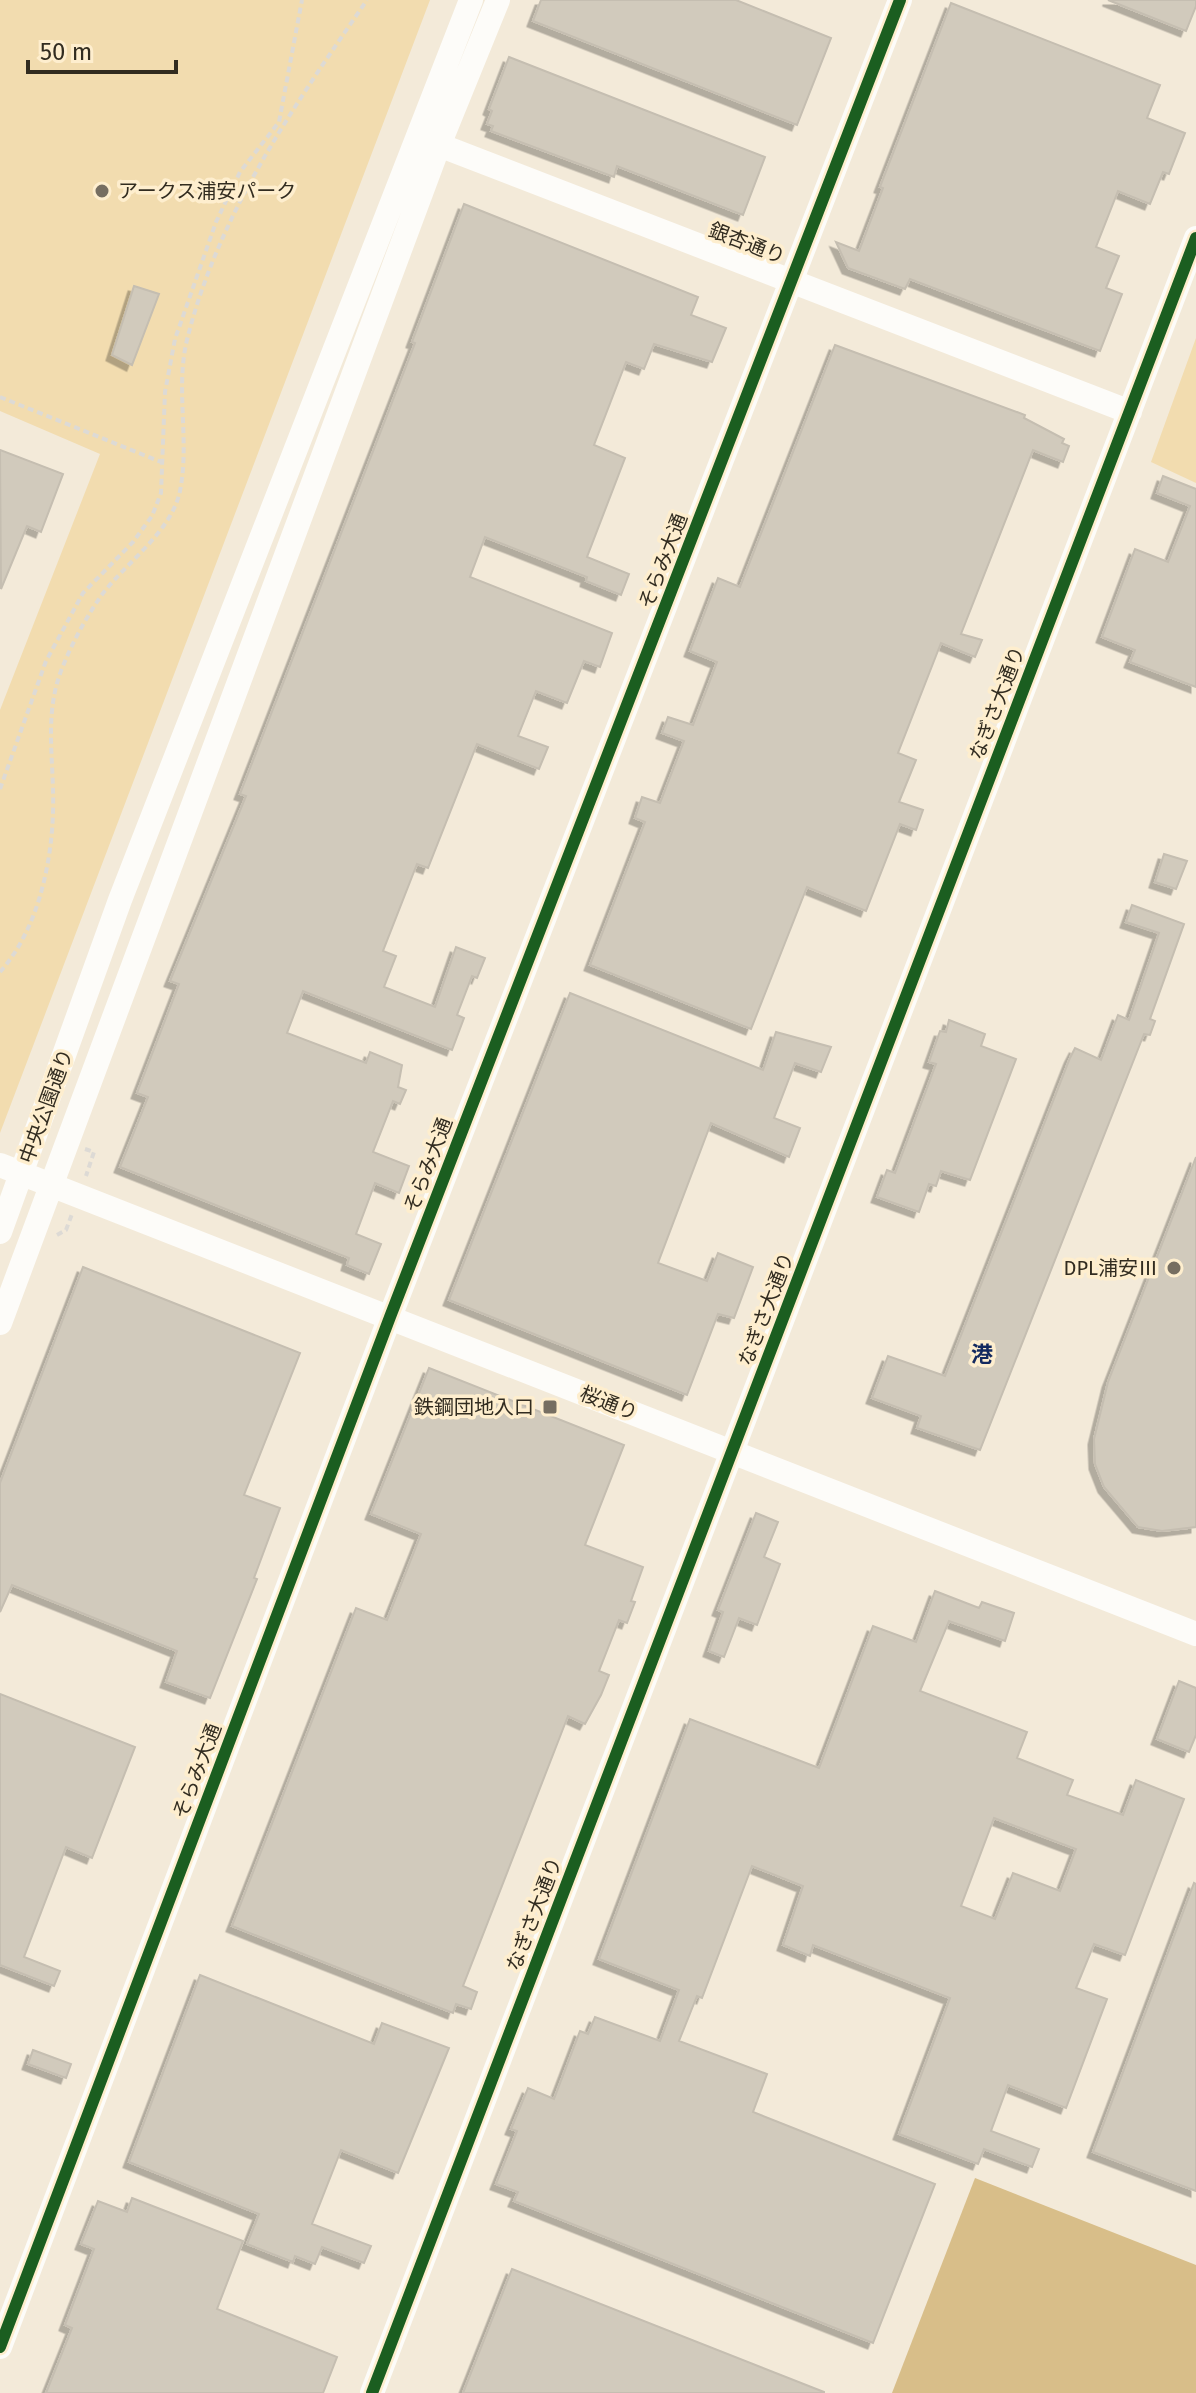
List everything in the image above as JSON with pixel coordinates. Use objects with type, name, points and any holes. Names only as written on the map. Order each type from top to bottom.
[{"type":"street","name":"中央公園通り","points":[[0,1232],[11,1170],[91,980],[471,0]]},
{"type":"street","name":"中央公園通り","points":[[0,1323],[439,145],[498,0]]},
{"type":"street","name":"そらみ大通","points":[[0,2347],[390,1317],[900,0]]},
{"type":"street","name":"銀杏通り","points":[[439,145],[1130,412]]},
{"type":"street","name":"なぎさ大通り","points":[[372,2393],[1196,238]]},
{"type":"street","name":"桜通り","points":[[11,1170],[1196,1634]]},
{"type":"path","points":[[0,789],[46,661],[83,593],[133,542],[152,516],[161,493],[165,392],[175,339],[216,222],[240,172],[279,122],[302,0]]},
{"type":"path","points":[[0,972],[13,957],[37,909],[53,791],[49,745],[51,708],[61,672],[78,633],[102,595],[167,519],[180,491],[181,385],[187,341],[213,262],[241,194],[367,0]]},
{"type":"path","points":[[0,397],[161,462]]},
{"type":"shaded area","points":[[0,0],[430,0],[0,1133],[0,710],[100,454],[0,411]]},
{"type":"shaded area","points":[[1196,338],[1196,483],[1151,462]]},
{"type":"shaded area","points":[[975,2178],[1196,2265],[1196,2393],[892,2393]]},
{"type":"building","points":[[541,0],[736,0],[831,38],[797,125],[533,21]]},
{"type":"building","points":[[1108,0],[1196,0],[1196,6],[1186,31]]},
{"type":"building","points":[[951,3],[1160,85],[1147,118],[1185,133],[1169,174],[1163,172],[1150,204],[1118,191],[1096,247],[1119,256],[1106,288],[1122,294],[1100,351],[910,279],[905,289],[848,268],[836,242],[859,251],[883,188],[880,187]]},
{"type":"building","points":[[509,57],[765,157],[743,215],[617,166],[614,177],[491,131],[493,126],[487,124],[492,111],[489,109]]},
{"type":"building","points":[[464,204],[698,297],[691,315],[726,328],[712,362],[654,344],[644,369],[626,362],[594,445],[625,458],[587,557],[629,574],[621,595],[586,581],[587,577],[485,537],[470,577],[612,633],[600,667],[584,661],[567,703],[536,691],[518,736],[548,747],[539,769],[477,744],[428,868],[417,864],[383,951],[396,956],[384,987],[435,1007],[456,947],[485,958],[477,978],[472,976],[457,1015],[464,1018],[452,1050],[303,991],[287,1033],[366,1063],[370,1052],[402,1065],[398,1087],[406,1090],[400,1104],[393,1101],[373,1152],[409,1166],[399,1193],[375,1183],[356,1234],[381,1244],[369,1274],[347,1265],[349,1258],[120,1167],[148,1097],[137,1093],[179,984],[170,981],[246,796],[240,794],[415,343],[412,342]]},
{"type":"building","points":[[134,286],[159,294],[132,365],[112,355]]},
{"type":"building","points":[[835,345],[1025,415],[1024,418],[1064,439],[1062,443],[1069,446],[1063,462],[1033,450],[961,634],[982,640],[975,657],[941,643],[898,753],[916,760],[899,802],[923,810],[916,830],[900,824],[866,911],[807,887],[751,1029],[590,965],[645,822],[635,818],[642,797],[660,803],[684,741],[662,733],[668,717],[693,725],[717,662],[690,651],[718,578],[740,587]]},
{"type":"building","points":[[0,450],[63,474],[41,532],[27,526],[1,589]]},
{"type":"building","points":[[1163,476],[1196,489],[1196,687],[1130,662],[1135,650],[1102,637],[1135,549],[1168,562],[1190,506],[1157,493]]},
{"type":"building","points":[[1164,854],[1187,861],[1176,889],[1155,882]]},
{"type":"building","points":[[1132,905],[1184,924],[1150,1019],[1155,1021],[1150,1035],[1144,1034],[980,1450],[917,1428],[921,1416],[872,1398],[888,1356],[945,1376],[1075,1048],[1101,1060],[1118,1015],[1129,1020],[1159,933],[1126,922]]},
{"type":"building","points":[[570,993],[763,1070],[776,1032],[831,1047],[821,1072],[795,1063],[774,1118],[800,1128],[789,1157],[711,1123],[658,1263],[707,1281],[718,1253],[753,1267],[734,1318],[718,1314],[687,1395],[449,1300]]},
{"type":"building","points":[[949,1020],[985,1034],[981,1046],[1016,1059],[970,1180],[941,1171],[936,1186],[929,1184],[919,1212],[877,1197],[887,1170],[895,1173],[936,1064],[929,1062],[940,1031],[946,1032]]},
{"type":"building","name":"DPL浦安Ⅲ","points":[[1196,1157],[1196,1527],[1162,1531],[1138,1527],[1104,1487],[1095,1464],[1094,1439],[1108,1382]]},
{"type":"building","points":[[83,1267],[300,1353],[244,1495],[280,1508],[254,1578],[257,1579],[210,1698],[166,1682],[177,1651],[12,1585],[0,1612],[0,1483]]},
{"type":"building","points":[[429,1368],[624,1445],[585,1545],[643,1567],[627,1623],[619,1620],[599,1671],[609,1675],[601,1695],[585,1724],[568,1716],[463,1986],[477,1992],[471,2009],[456,2004],[453,2013],[232,1926],[356,1608],[387,1620],[421,1534],[371,1514]]},
{"type":"building","points":[[756,1513],[778,1522],[764,1557],[780,1564],[757,1625],[739,1618],[724,1657],[709,1651],[723,1612],[718,1610]]},
{"type":"building","points":[[935,1591],[979,1608],[982,1602],[1014,1613],[1005,1641],[949,1621],[920,1691],[1027,1732],[1017,1758],[1073,1780],[1067,1795],[1123,1815],[1136,1780],[1184,1799],[1125,1955],[1094,1944],[1076,1988],[1107,1999],[1066,2108],[1008,2085],[991,2131],[1039,2149],[1032,2167],[984,2149],[978,2164],[899,2134],[950,1998],[813,1945],[810,1956],[783,1945],[803,1886],[752,1866],[702,1998],[697,1996],[679,2041],[767,2074],[753,2112],[935,2184],[873,2343],[514,2201],[518,2192],[496,2184],[517,2131],[511,2129],[528,2088],[554,2099],[580,2031],[588,2034],[595,2017],[660,2041],[679,1990],[599,1959],[690,1719],[819,1768],[873,1626],[916,1642]],"holes":[[[994,1818],[1076,1849],[1060,1891],[1013,1873],[995,1919],[961,1906]]]},
{"type":"building","points":[[1179,1681],[1196,1688],[1196,1735],[1189,1752],[1157,1739]]},
{"type":"building","points":[[0,1694],[135,1747],[92,1858],[66,1847],[24,1957],[60,1971],[54,1986],[0,1965]]},
{"type":"building","points":[[1196,1884],[1196,2191],[1093,2152]]},
{"type":"building","points":[[200,1975],[374,2044],[382,2023],[449,2048],[398,2173],[341,2150],[312,2224],[371,2246],[364,2263],[322,2247],[315,2264],[295,2256],[293,2262],[247,2244],[259,2214],[129,2162]]},
{"type":"building","points":[[33,2050],[71,2064],[66,2078],[28,2064]]},
{"type":"building","points":[[132,2198],[243,2241],[217,2309],[337,2357],[323,2393],[46,2393],[72,2328],[65,2325],[94,2249],[81,2244],[98,2201],[127,2212]]},
{"type":"building","points":[[512,2269],[824,2392],[824,2393],[463,2393]]},
{"type":"cycle path","points":[[0,2347],[390,1317],[900,0]]},
{"type":"cycle path","points":[[372,2393],[1196,238]]},
{"type":"place","name":"アークス浦安パーク","points":[[102,191]]},
{"type":"place","name":"DPL浦安Ⅲ","points":[[1174,1268]]},
{"type":"place","name":"鉄鋼団地入口","points":[[550,1407]]},
{"type":"district","name":"港","points":[[982,1354]]}]
